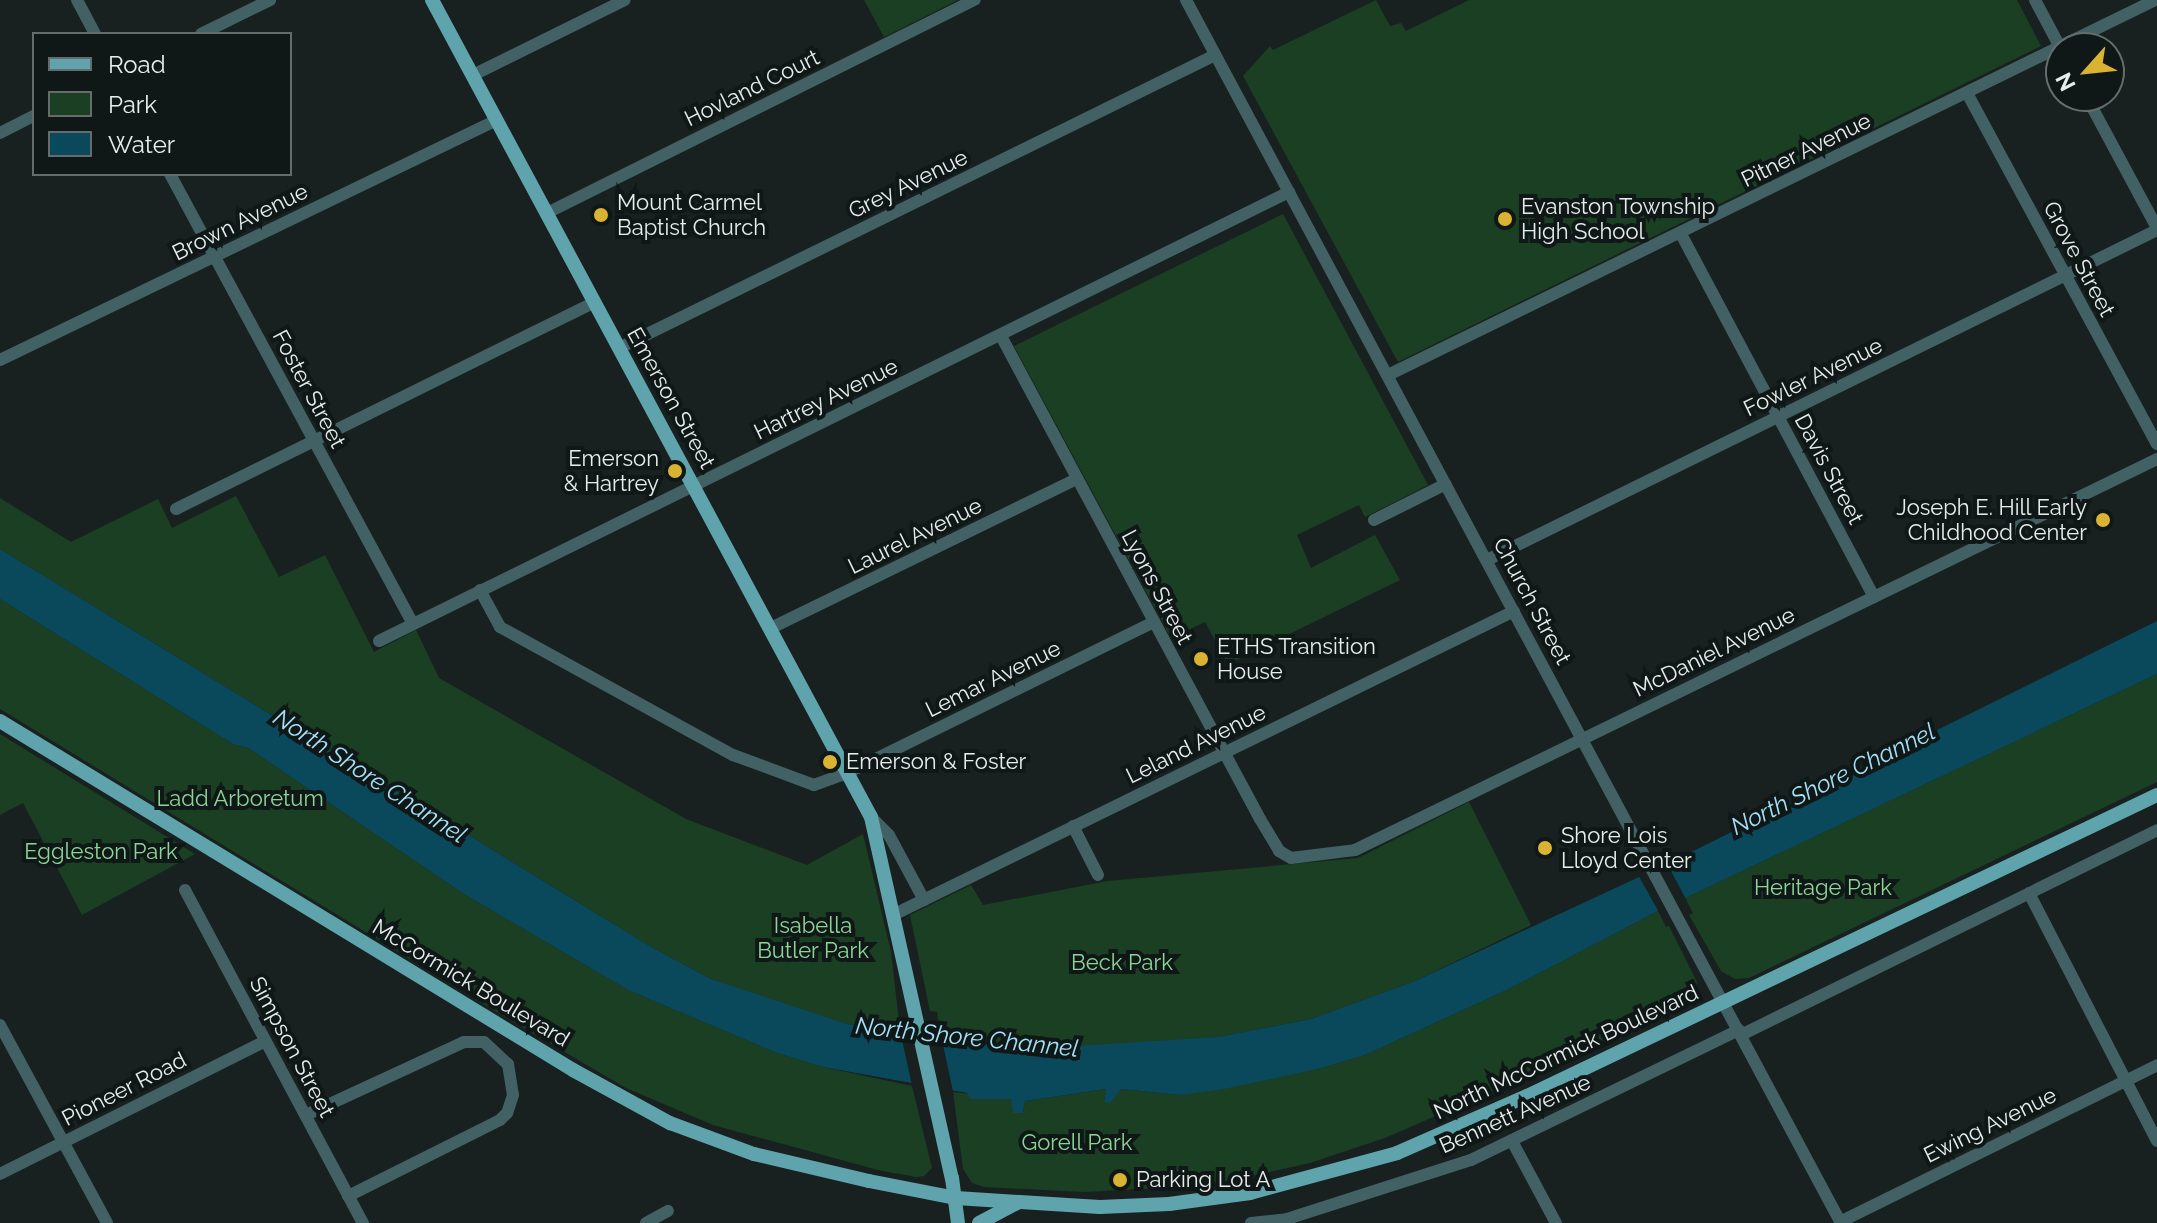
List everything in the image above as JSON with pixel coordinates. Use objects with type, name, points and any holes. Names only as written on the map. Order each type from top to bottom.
[{"type":"main road","name":"Emerson Street","points":[[432,0],[871,817],[916,1009],[956,1198],[958,1223]]},
{"type":"main road","name":"McCormick Boulevard","points":[[0,721],[573,1070],[670,1123],[726,1145],[828,1173],[956,1198]]},
{"type":"main road","name":"North McCormick Boulevard","points":[[956,1198],[1100,1207],[1206,1200],[1299,1182],[1397,1153],[1724,1003],[2157,795]]},
{"type":"main road","points":[[979,1223],[996,1211],[1021,1201]]},
{"type":"street","points":[[77,0],[94,32]]},
{"type":"street","points":[[205,32],[270,0]]},
{"type":"street","points":[[473,75],[625,0]]},
{"type":"street","name":"Hovland Court","points":[[547,213],[975,0]]},
{"type":"street","name":"Church Street","points":[[1186,0],[1584,738],[1840,1222]]},
{"type":"street","points":[[2035,0],[2052,32]]},
{"type":"street","name":"Pitner Avenue","points":[[2092,32],[2155,0]]},
{"type":"street","name":"Grey Avenue","points":[[619,348],[1215,55]]},
{"type":"street","name":"Pitner Avenue","points":[[1388,375],[2045,55]]},
{"type":"street","name":"Grove Street","points":[[1967,93],[2157,444]]},
{"type":"street","points":[[2095,112],[2157,229]]},
{"type":"street","points":[[0,133],[32,117]]},
{"type":"street","name":"Brown Avenue","points":[[0,360],[497,120]]},
{"type":"street","name":"Foster Street","points":[[171,176],[413,624]]},
{"type":"street","name":"Hartrey Avenue","points":[[379,641],[1289,192]]},
{"type":"street","name":"Fowler Avenue","points":[[1487,560],[2157,229]]},
{"type":"street","name":"Davis Street","points":[[1681,234],[1874,597]]},
{"type":"street","points":[[176,509],[594,302]]},
{"type":"street","name":"Lyons Street","points":[[1001,336],[1223,753],[1282,855]]},
{"type":"street","name":"McDaniel Avenue","points":[[1282,855],[1291,858],[1355,850],[2157,459]]},
{"type":"street","name":"Laurel Avenue","points":[[771,628],[1076,479]]},
{"type":"street","points":[[1374,520],[1446,484]]},
{"type":"street","points":[[480,590],[500,627],[733,755],[814,785],[849,772]]},
{"type":"street","name":"Leland Avenue","points":[[895,914],[1514,611]]},
{"type":"street","name":"Lemar Avenue","points":[[849,772],[1154,622]]},
{"type":"street","name":"Emerson Street","points":[[871,817],[889,835],[924,900]]},
{"type":"street","points":[[1073,826],[1098,875]]},
{"type":"street","name":"Bennett Avenue","points":[[1251,1223],[1288,1221],[1471,1160],[2157,830]]},
{"type":"street","name":"Simpson Street","points":[[185,890],[363,1223]]},
{"type":"street","points":[[2029,893],[2157,1141]]},
{"type":"street","points":[[0,1025],[107,1223]]},
{"type":"street","name":"Pioneer Road","points":[[0,1174],[266,1041]]},
{"type":"street","points":[[306,1115],[464,1042],[484,1042],[508,1064],[513,1095],[507,1113],[500,1120],[348,1196]]},
{"type":"street","name":"Ewing Avenue","points":[[1840,1222],[2157,1065]]},
{"type":"street","points":[[1512,1141],[1556,1223]]},
{"type":"street","points":[[646,1223],[668,1211]]},
{"type":"green space","points":[[864,0],[958,0],[884,37]]},
{"type":"green space","name":"Evanston Township High School","points":[[1376,0],[1390,26],[1401,23],[1406,31],[1469,0],[2017,0],[2041,46],[1398,362],[1243,76],[1270,46],[1273,50]]},
{"type":"green space","points":[[1283,214],[1428,485],[1365,517],[1359,505],[1297,535],[1311,568],[1375,535],[1400,580],[1228,664],[1205,622],[1171,638],[1014,346]]},
{"type":"green space","name":"Isabella Butler Park","points":[[236,496],[279,577],[325,555],[374,652],[416,630],[439,678],[686,819],[807,865],[863,834],[891,952],[900,1030],[847,1024],[711,979],[653,948],[0,549],[0,498],[71,542],[158,499],[172,528]]},
{"type":"green space","name":"Ladd Arboretum","points":[[0,599],[233,744],[248,748],[464,894],[628,990],[777,1053],[823,1067],[912,1086],[932,1168],[924,1176],[916,1177],[878,1170],[713,1125],[626,1088],[0,709]]},
{"type":"green space","name":"Heritage Park","points":[[2157,674],[2157,782],[1749,978],[1735,979],[1721,971],[1689,915],[1693,913],[1685,898]]},
{"type":"green space","name":"Eggleston Park","points":[[0,734],[195,854],[82,915],[23,803],[0,815]]},
{"type":"green space","name":"Beck Park","points":[[1469,802],[1531,925],[1415,981],[1311,1019],[1218,1037],[1115,1045],[1043,1048],[941,1035],[937,1012],[930,1011],[910,915],[971,885],[983,905],[1108,881],[1358,858]]},
{"type":"green space","name":"Gorell Park","points":[[1658,911],[1666,927],[1669,926],[1697,982],[1695,995],[1685,1007],[1385,1138],[1310,1163],[1233,1180],[1160,1188],[1084,1192],[984,1187],[972,1183],[963,1169],[953,1092],[1012,1099],[1013,1113],[1023,1113],[1025,1101],[1107,1089],[1104,1101],[1121,1089],[1180,1095],[1318,1069],[1365,1055],[1509,989]]},
{"type":"water","name":"North Shore Channel","points":[[0,549],[653,948],[711,979],[847,1024],[1043,1048],[1218,1037],[1311,1019],[1415,981],[1667,864],[2157,621],[2157,674],[1658,911],[1509,989],[1365,1055],[1318,1069],[1224,1089],[1180,1095],[1121,1089],[1110,1103],[1104,1102],[1106,1089],[1025,1101],[1023,1113],[1013,1113],[1011,1099],[971,1099],[967,1093],[823,1067],[777,1053],[628,990],[464,894],[248,748],[233,744],[0,599]]},
{"type":"pier","points":[[1665,860],[1687,901],[1660,914],[1637,873]]},
{"type":"pier","points":[[899,1026],[940,1031],[954,1096],[913,1090]]},
{"type":"place","name":"Mount Carmel Baptist Church","points":[[601,215]]},
{"type":"place","name":"Evanston Township High School","points":[[1505,219]]},
{"type":"place","name":"Emerson & Hartrey","points":[[675,471]]},
{"type":"place","name":"Joseph E. Hill Early Childhood Center","points":[[2103,520]]},
{"type":"place","name":"ETHS Transition House","points":[[1201,659]]},
{"type":"place","name":"Emerson & Foster","points":[[830,762]]},
{"type":"place","name":"Shore Lois Lloyd Center","points":[[1545,848]]},
{"type":"place","name":"Parking Lot A","points":[[1120,1180]]}]
